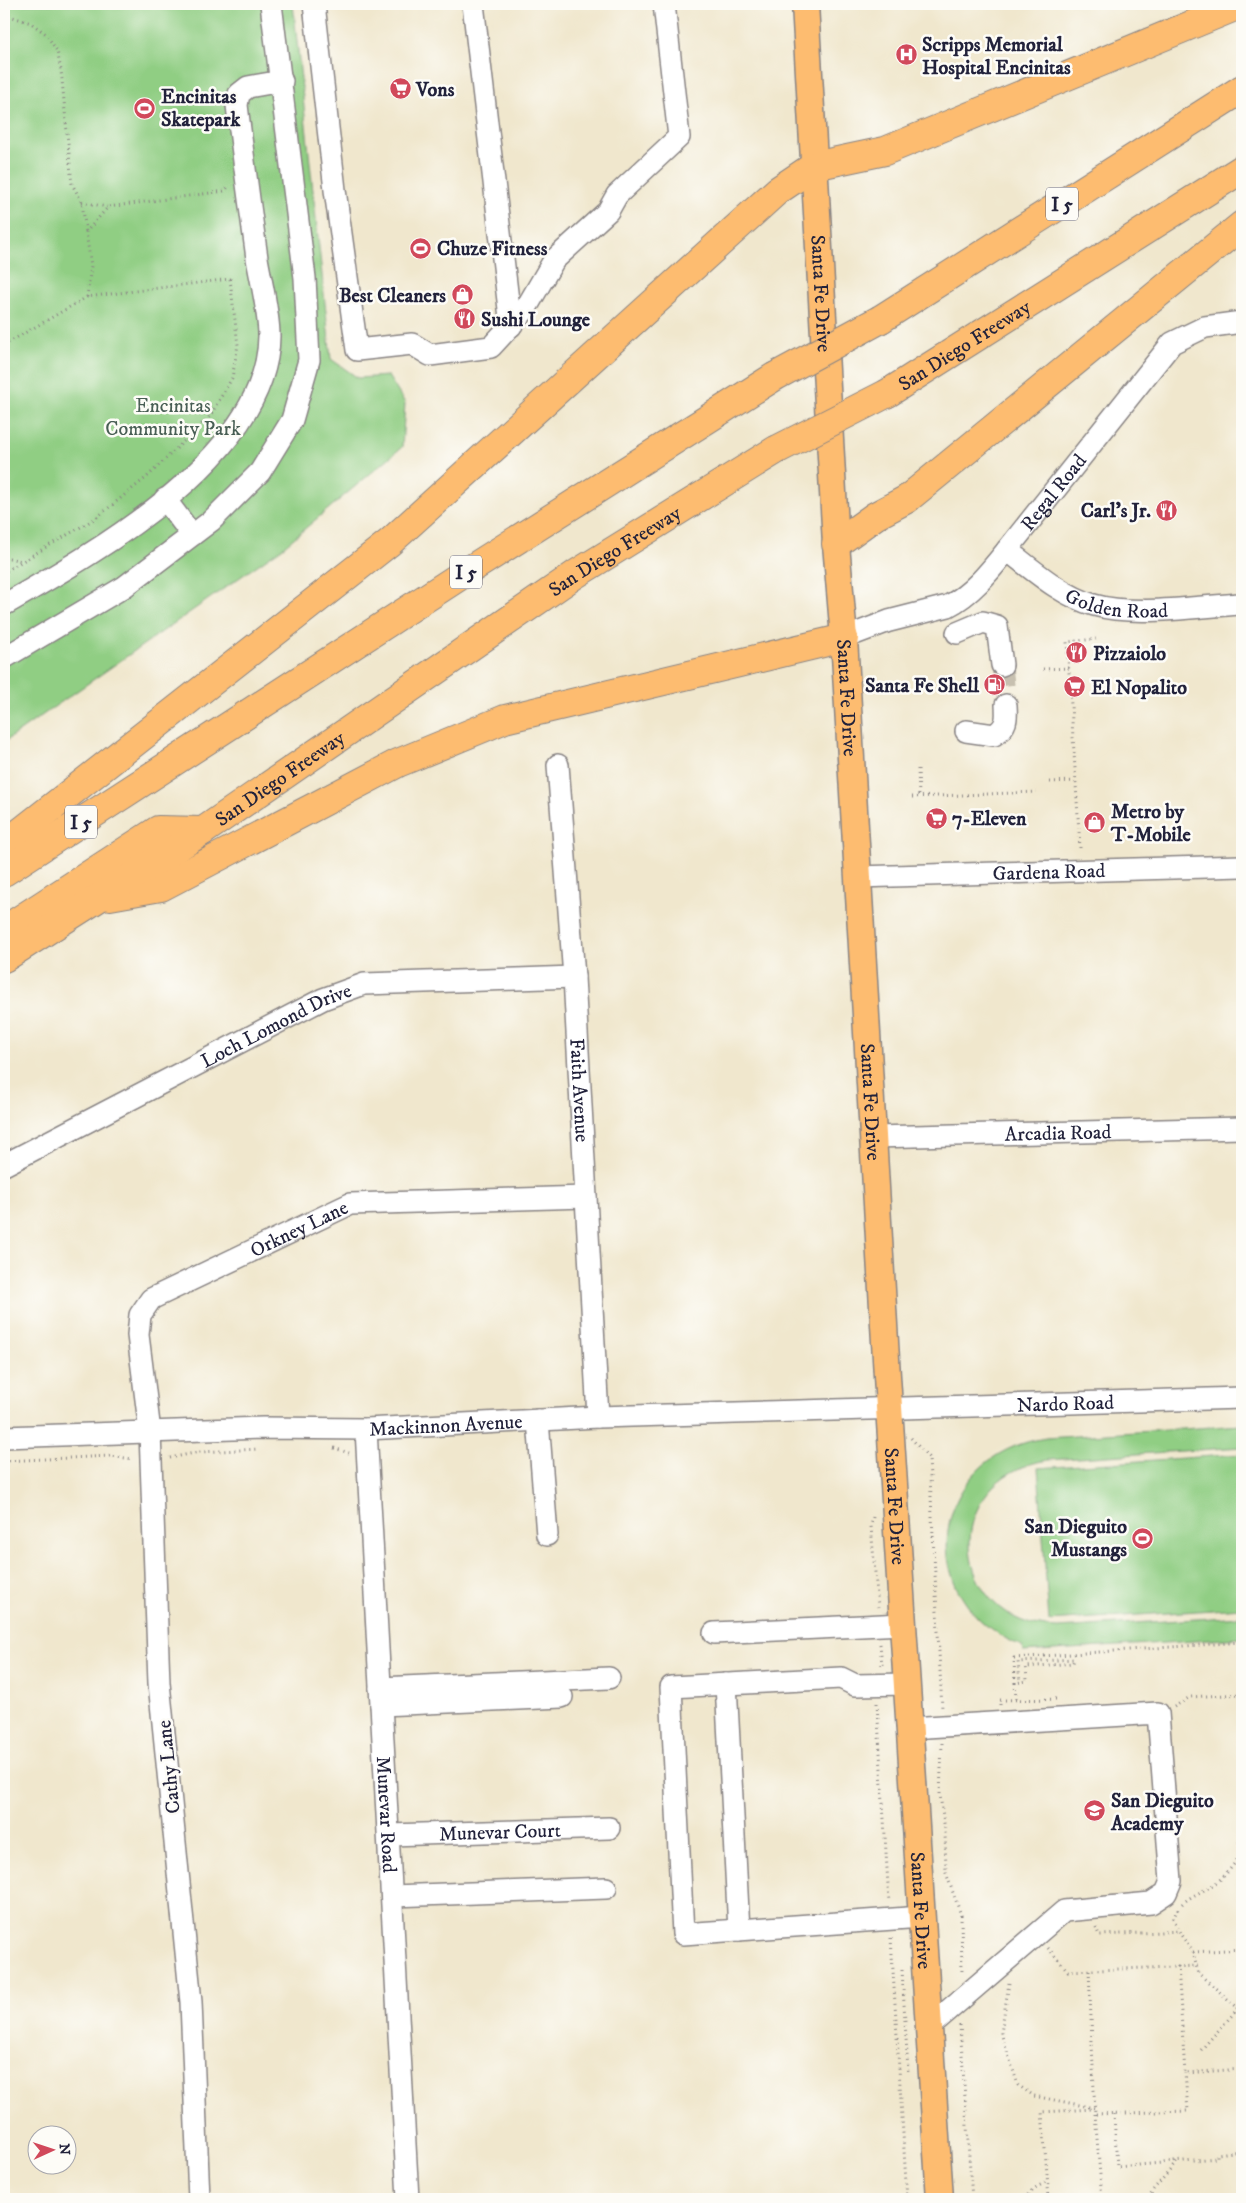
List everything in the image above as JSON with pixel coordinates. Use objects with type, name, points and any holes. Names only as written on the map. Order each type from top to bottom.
[{"type":"highway","points":[[4,845],[390,542],[777,191],[814,166],[886,151],[1242,4]]},
{"type":"highway","name":"I 5","points":[[4,872],[455,579],[774,377],[881,319],[1242,89]]},
{"type":"highway","name":"San Diego Freeway","points":[[4,958],[202,831],[576,574],[776,450],[888,393],[1242,169]]},
{"type":"highway","points":[[836,544],[876,516],[907,499],[1242,225]]},
{"type":"highway","points":[[99,898],[161,888],[398,763],[505,719],[844,638]]},
{"type":"highway","points":[[4,890],[139,804],[159,771]]},
{"type":"highway","points":[[4,930],[158,830],[202,831]]},
{"type":"main road","name":"Santa Fe Drive","points":[[805,4],[836,544],[844,638],[890,1419],[940,2199]]},
{"type":"street","points":[[4,658],[124,586],[210,521],[260,472],[292,420],[310,360],[306,278],[271,4]]},
{"type":"street","points":[[314,4],[335,190],[357,350],[412,344],[430,355],[491,347],[525,310],[554,260],[608,211],[617,195],[679,137],[664,4]]},
{"type":"street","points":[[473,4],[511,326]]},
{"type":"street","points":[[4,605],[100,548],[165,499],[218,452],[244,415],[261,382],[269,337],[237,105],[239,94],[248,87],[282,81]]},
{"type":"street","name":"Regal Road","points":[[844,638],[957,602],[984,577],[1007,550],[1172,343],[1205,327],[1242,322]]},
{"type":"street","points":[[165,499],[192,535]]},
{"type":"street","name":"Golden Road","points":[[1007,550],[1064,590],[1094,605],[1133,610],[1242,604]]},
{"type":"street","points":[[957,633],[983,622],[997,626],[1002,665]]},
{"type":"street","points":[[966,730],[994,735],[1002,731],[1007,721],[1006,705]]},
{"type":"street","name":"Faith Avenue","points":[[558,764],[574,977],[598,1417]]},
{"type":"street","name":"Gardena Road","points":[[857,877],[1242,866]]},
{"type":"street","name":"Loch Lomond Drive","points":[[4,1165],[323,999],[364,984],[574,977]]},
{"type":"street","name":"Arcadia Road","points":[[874,1137],[1242,1128]]},
{"type":"street","name":"Orkney Lane","points":[[138,1335],[140,1315],[152,1300],[350,1204],[586,1197]]},
{"type":"street","name":"Cathy Lane","points":[[138,1335],[150,1432],[160,1683],[191,2002],[199,2199]]},
{"type":"street","name":"Nardo Road","points":[[890,1419],[1242,1398]]},
{"type":"street","name":"Mackinnon Avenue","points":[[4,1437],[263,1428],[366,1430],[598,1417],[890,1419]]},
{"type":"street","points":[[538,1420],[547,1535]]},
{"type":"street","name":"Munevar Road","points":[[366,1430],[380,1697],[390,1835],[408,2199]]},
{"type":"street","points":[[714,1633],[903,1624]]},
{"type":"street","points":[[380,1697],[609,1678]]},
{"type":"street","points":[[907,1684],[855,1685],[841,1678],[671,1687],[683,1934],[922,1917]]},
{"type":"street","points":[[726,1684],[739,1930]]},
{"type":"street","points":[[380,1697],[562,1697]]},
{"type":"street","points":[[910,1728],[1158,1713],[1171,1881],[1166,1893],[1151,1903],[1064,1911],[929,2026]]},
{"type":"street","name":"Munevar Court","points":[[390,1835],[609,1828]]},
{"type":"street","points":[[392,1896],[606,1888]]},
{"type":"path","points":[[7,4],[8,9],[4,14],[32,23],[46,34],[57,51],[61,70],[72,184],[82,202],[91,266],[86,297]]},
{"type":"path","points":[[82,202],[108,207],[221,192]]},
{"type":"path","points":[[86,232],[108,207]]},
{"type":"path","points":[[4,345],[86,297],[230,279],[238,344],[232,378],[210,416],[147,477],[96,518],[4,572]]},
{"type":"path","points":[[4,557],[22,561]]},
{"type":"path","points":[[1080,848],[1067,642],[1096,639]]},
{"type":"path","points":[[1043,669],[1069,668]]},
{"type":"path","points":[[918,769],[919,796]]},
{"type":"path","points":[[1050,782],[1075,781]]},
{"type":"path","points":[[912,797],[1037,792]]},
{"type":"path","points":[[890,1419],[916,1440],[929,1458],[935,1539],[942,1726],[940,1795],[945,1830],[946,1874],[961,1915],[962,1985],[960,1998],[962,2071],[972,2199]]},
{"type":"path","points":[[327,1448],[334,1448],[340,1452]]},
{"type":"path","points":[[4,1461],[110,1456],[123,1459],[176,1458],[199,1452],[264,1449]]},
{"type":"path","points":[[1017,1682],[1014,1658],[1242,1642]]},
{"type":"path","points":[[1016,1699],[1018,1662],[1074,1658],[1073,1663],[1026,1667],[1026,1681],[1017,1682]]},
{"type":"path","points":[[876,1685],[907,2199]]},
{"type":"path","points":[[1172,1709],[1190,1697],[1242,1694]]},
{"type":"path","points":[[1166,1703],[1177,1714]]},
{"type":"path","points":[[992,1709],[1000,1708]]},
{"type":"path","points":[[1242,1830],[1239,1841],[1241,1853],[1236,1862],[1215,1884],[1186,1900],[1177,1909],[1174,1916],[1179,1931],[1193,1952],[1198,1966],[1198,1973],[1238,2008],[1242,2045]]},
{"type":"path","points":[[1186,1892],[1186,1900]]},
{"type":"path","points":[[1166,1915],[1174,1916]]},
{"type":"path","points":[[1092,1920],[1099,1935],[1179,1931]]},
{"type":"path","points":[[1052,1940],[1045,1947],[1068,1971],[1198,1966]]},
{"type":"path","points":[[1193,1952],[1242,1949]]},
{"type":"path","points":[[1095,2114],[1188,2111],[1178,1966]]},
{"type":"path","points":[[1089,1970],[1095,2114],[1102,2199]]},
{"type":"path","points":[[1005,1978],[1009,1983],[1001,2034],[1018,2085],[1034,2096],[1095,2108]]},
{"type":"path","points":[[1201,2050],[1242,2004]]},
{"type":"path","points":[[1185,2073],[1242,2068]]},
{"type":"path","points":[[1049,2199],[1042,2112],[1095,2108]]},
{"type":"path","points":[[1114,2114],[1117,2167],[1217,2158],[1217,2154],[1242,2151]]},
{"type":"path","points":[[1149,2199],[1153,2190],[1177,2162]]},
{"type":"path","points":[[1026,2199],[1033,2189],[1048,2181]]},
{"type":"green space","name":"Encinitas Community Park","points":[[4,4],[293,4],[331,359],[358,378],[388,376],[405,403],[402,447],[282,548],[4,742]]},
{"type":"green space","points":[[1242,1425],[1242,1447],[1048,1460],[1012,1472],[988,1493],[974,1519],[970,1549],[977,1578],[994,1603],[1021,1621],[1058,1628],[1242,1616],[1242,1638],[1023,1652],[1022,1646],[986,1625],[962,1598],[949,1566],[948,1532],[957,1500],[976,1472],[1006,1450],[1046,1438]]},
{"type":"green space","name":"San Dieguito Mustangs","points":[[1242,1454],[1242,1608],[1049,1621],[1038,1468]]},
{"type":"tunnel","points":[[1002,665],[1006,705]]},
{"type":"place","name":"Scripps Memorial Hospital Encinitas","points":[[906,55]]},
{"type":"place","name":"Vons","points":[[400,89]]},
{"type":"place","name":"Encinitas Skatepark","points":[[145,108]]},
{"type":"place","name":"Chuze Fitness","points":[[421,248]]},
{"type":"place","name":"Best Cleaners","points":[[462,295]]},
{"type":"place","name":"Sushi Lounge","points":[[465,319]]},
{"type":"place","name":"Carl's Jr.","points":[[1167,510]]},
{"type":"place","name":"Pizzaiolo","points":[[1077,653]]},
{"type":"place","name":"Santa Fe Shell","points":[[995,685]]},
{"type":"place","name":"El Nopalito","points":[[1075,687]]},
{"type":"place","name":"7-Eleven","points":[[936,818]]},
{"type":"place","name":"Metro by T-Mobile","points":[[1095,823]]},
{"type":"place","name":"San Dieguito Mustangs","points":[[1143,1538]]},
{"type":"place","name":"San Dieguito Academy","points":[[1095,1811]]}]
